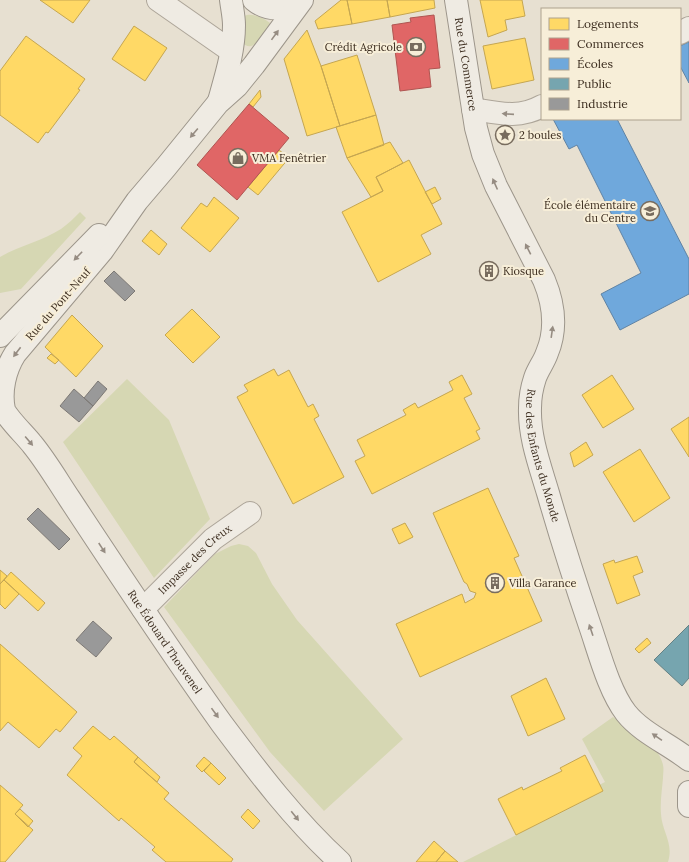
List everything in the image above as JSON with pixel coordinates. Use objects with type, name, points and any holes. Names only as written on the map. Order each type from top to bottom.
[{"type":"street","points":[[158,0],[231,51]]},
{"type":"street","points":[[218,103],[231,51],[234,24],[231,0]]},
{"type":"street","points":[[254,0],[275,9],[284,9],[299,3]]},
{"type":"street","name":"Rue du Commerce","points":[[456,0],[475,118]]},
{"type":"street","name":"Rue du Pont-Neuf","points":[[2,410],[2,381],[15,354],[102,251],[138,201],[218,103],[236,86],[254,65],[299,3]]},
{"type":"street","points":[[475,118],[518,115],[533,111],[541,107]]},
{"type":"street","name":"Rue des Enfants du Monde","points":[[475,118],[483,154],[496,186],[544,280],[553,308],[554,321],[551,342],[535,378],[530,410],[538,461],[571,570],[609,680],[622,707],[626,713],[640,726],[689,760]]},
{"type":"street","name":"Rue du Pont-Neuf","points":[[0,336],[99,235],[138,201]]},
{"type":"street","name":"Rue Édouard Thouvenel","points":[[2,410],[33,446],[49,468],[204,699],[249,760],[304,827],[340,862]]},
{"type":"street","name":"Impasse des Creux","points":[[143,609],[213,539],[250,514]]},
{"type":"street","points":[[689,792],[689,806]]},
{"type":"green space","points":[[244,16],[259,17],[270,23],[259,40],[250,46],[246,46],[242,43]]},
{"type":"green space","points":[[80,212],[86,218],[21,289],[0,293],[0,257],[54,233],[66,225]]},
{"type":"green space","points":[[127,379],[169,420],[210,519],[154,578],[63,442]]},
{"type":"green space","points":[[239,544],[248,546],[256,553],[272,584],[297,620],[403,739],[324,811],[270,752],[164,607],[215,554],[231,546]]},
{"type":"green space","points":[[613,717],[643,738],[656,750],[660,757],[663,765],[661,814],[670,849],[668,862],[463,862],[603,791],[599,785],[605,782],[582,739]]},
{"type":"building: Logements","points":[[40,0],[90,0],[73,23]]},
{"type":"building: Logements","points":[[341,0],[347,0],[352,24],[318,29],[315,21]]},
{"type":"building: Logements","points":[[347,0],[387,0],[390,17],[352,24]]},
{"type":"building: Logements","points":[[387,0],[434,0],[435,8],[390,17]]},
{"type":"building: Logements","points":[[480,0],[522,0],[525,16],[505,20],[507,30],[488,37]]},
{"type":"building: Logements","points":[[134,26],[167,48],[145,81],[112,59]]},
{"type":"building: Logements","points":[[307,30],[321,66],[340,126],[307,136],[284,59]]},
{"type":"building: Logements","points":[[26,36],[85,79],[78,89],[80,90],[48,133],[46,132],[38,143],[0,115],[0,71]]},
{"type":"building: Logements","points":[[525,38],[534,80],[492,89],[483,46]]},
{"type":"building: Logements","points":[[357,55],[376,115],[340,126],[321,66]]},
{"type":"building: Logements","points":[[260,90],[261,97],[253,107],[249,104]]},
{"type":"building: Logements","points":[[376,115],[384,145],[347,158],[336,127]]},
{"type":"building: Logements","points":[[390,142],[403,163],[376,177],[383,191],[371,197],[347,158]]},
{"type":"building: Logements","points":[[279,150],[289,158],[258,195],[248,187]]},
{"type":"building: Logements","points":[[409,160],[442,224],[421,235],[431,254],[378,282],[342,212],[383,191],[376,177]]},
{"type":"building: Logements","points":[[435,187],[441,199],[432,204],[425,192]]},
{"type":"building: Logements","points":[[214,197],[239,218],[210,252],[181,228],[201,203],[207,207]]},
{"type":"building: Logements","points":[[151,230],[167,244],[159,255],[142,241]]},
{"type":"building: Logements","name":"Kiosque","points":[[486,265],[495,267],[496,276],[488,280],[482,274]]},
{"type":"building: Logements","points":[[192,309],[220,337],[193,363],[165,335]]},
{"type":"building: Logements","points":[[72,315],[103,346],[76,377],[45,347]]},
{"type":"building: Logements","points":[[51,354],[59,360],[55,364],[47,358]]},
{"type":"building: Logements","points":[[274,369],[278,376],[289,370],[308,407],[313,404],[319,416],[314,419],[344,477],[293,504],[237,397],[248,391],[244,385]]},
{"type":"building: Logements","points":[[462,375],[472,394],[464,398],[480,429],[476,431],[480,439],[372,494],[355,461],[365,456],[357,440],[406,415],[403,410],[415,403],[418,408],[453,390],[449,382]]},
{"type":"building: Logements","points":[[612,375],[634,409],[603,428],[582,395]]},
{"type":"building: Logements","points":[[689,417],[689,457],[671,429]]},
{"type":"building: Logements","points":[[586,442],[593,455],[574,467],[570,453]]},
{"type":"building: Logements","points":[[640,449],[670,498],[634,522],[603,472]]},
{"type":"building: Logements","name":"Villa Garance","points":[[488,488],[519,556],[514,558],[542,621],[420,677],[396,624],[462,594],[465,603],[474,598],[476,593],[470,591],[467,584],[464,582],[433,513]]},
{"type":"building: Logements","points":[[405,523],[413,537],[399,544],[392,529]]},
{"type":"building: Logements","points":[[637,556],[643,572],[633,576],[640,595],[617,604],[603,564],[614,560],[615,563]]},
{"type":"building: Logements","points":[[0,570],[7,576],[0,584]]},
{"type":"building: Logements","points":[[11,572],[45,603],[38,611],[4,580]]},
{"type":"building: Logements","points":[[4,580],[19,594],[5,609],[0,604],[0,584]]},
{"type":"building: Logements","points":[[647,638],[651,643],[639,653],[635,649]]},
{"type":"building: Logements","points":[[0,644],[77,712],[60,732],[56,729],[39,748],[8,722],[0,731]]},
{"type":"building: Logements","points":[[546,678],[565,719],[528,736],[511,696]]},
{"type":"building: Logements","points":[[93,726],[110,740],[114,736],[138,757],[134,762],[169,793],[164,799],[233,859],[231,862],[166,862],[152,850],[155,847],[121,818],[119,821],[67,775],[82,756],[73,748]]},
{"type":"building: Logements","points":[[585,755],[603,791],[516,835],[498,799],[522,787],[523,790],[562,771],[560,768]]},
{"type":"building: Logements","points":[[138,757],[160,777],[157,782],[134,762]]},
{"type":"building: Logements","points":[[204,757],[211,763],[202,772],[196,766]]},
{"type":"building: Logements","points":[[211,763],[226,778],[219,785],[204,771]]},
{"type":"building: Logements","points":[[0,785],[23,805],[15,814],[33,830],[5,862],[0,862]]},
{"type":"building: Logements","points":[[20,809],[33,821],[28,827],[15,814]]},
{"type":"building: Logements","points":[[248,809],[260,821],[253,829],[241,817]]},
{"type":"building: Logements","points":[[434,841],[445,851],[436,862],[416,862]]},
{"type":"building: Logements","points":[[445,851],[458,862],[436,862]]},
{"type":"building: Commerces","name":"Crédit Agricole","points":[[434,15],[440,68],[429,69],[431,87],[400,91],[392,25],[411,22],[410,18]]},
{"type":"building: Commerces","name":"VMA Fenêtrier","points":[[249,104],[289,138],[237,200],[197,165]]},
{"type":"building: Écoles","points":[[689,42],[689,83],[681,68],[681,46]]},
{"type":"building: Écoles","name":"École élémentaire du Centre","points":[[554,120],[618,120],[689,259],[689,294],[620,330],[601,294],[641,273],[577,145],[569,149]]},
{"type":"building: Public","points":[[689,625],[689,678],[682,686],[654,660]]},
{"type":"building: Industrie","points":[[114,271],[135,291],[125,301],[104,281]]},
{"type":"building: Industrie","points":[[98,381],[107,389],[93,406],[84,398]]},
{"type":"building: Industrie","points":[[74,389],[93,406],[79,422],[60,406]]},
{"type":"building: Industrie","points":[[38,508],[70,539],[59,550],[27,519]]},
{"type":"building: Industrie","points":[[93,621],[112,638],[96,657],[76,640]]},
{"type":"place","name":"Crédit Agricole","points":[[416,47]]},
{"type":"place","name":"2 boules","points":[[505,135]]},
{"type":"place","name":"VMA Fenêtrier","points":[[238,158]]},
{"type":"place","name":"École élémentaire du Centre","points":[[650,211]]},
{"type":"place","name":"Kiosque","points":[[489,271]]},
{"type":"place","name":"Villa Garance","points":[[495,583]]}]
